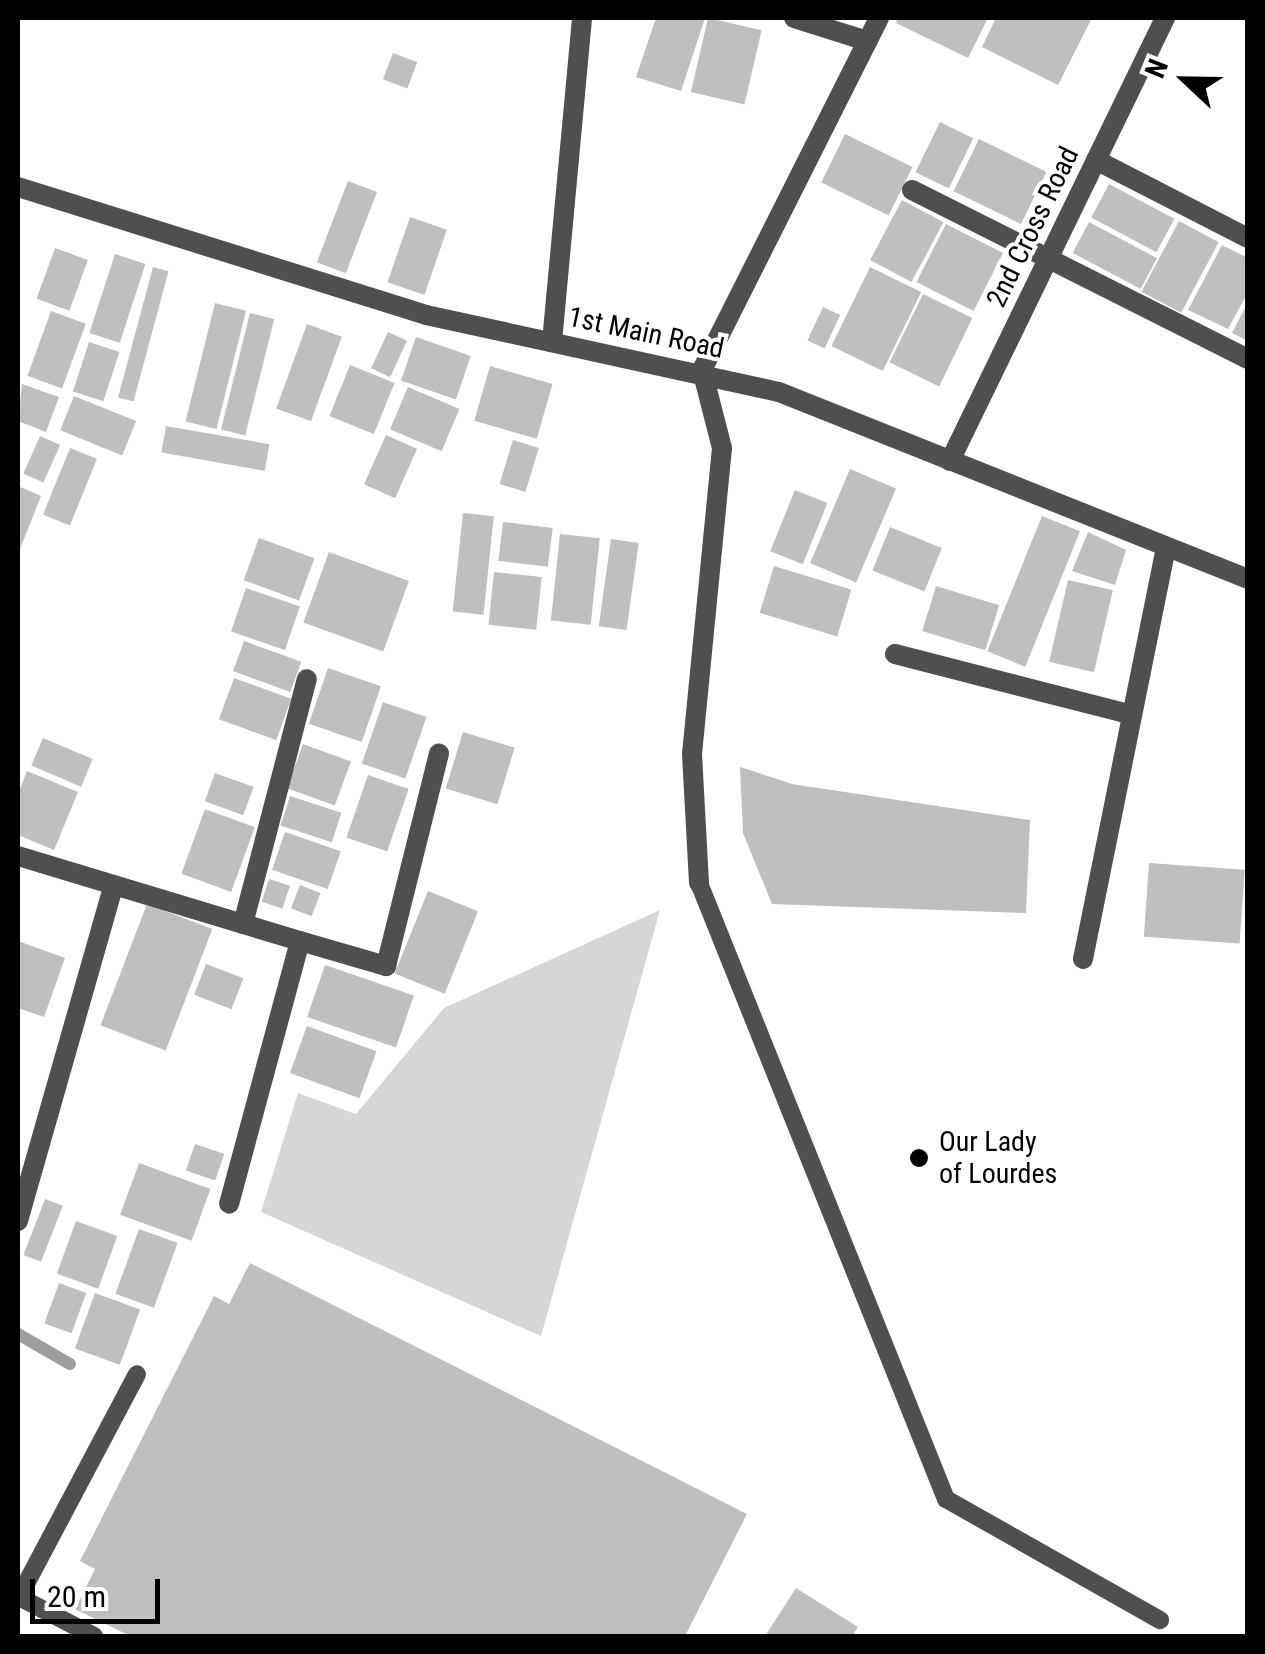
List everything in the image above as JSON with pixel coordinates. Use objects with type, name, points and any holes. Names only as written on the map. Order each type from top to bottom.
[{"type":"street","points":[[552,342],[582,18]]},
{"type":"street","points":[[794,18],[867,41]]},
{"type":"street","points":[[699,882],[692,754],[722,448],[702,370],[879,18]]},
{"type":"street","name":"2nd Cross Road","points":[[950,461],[1165,18]]},
{"type":"street","points":[[1096,160],[1248,238]]},
{"type":"street","name":"1st Main Road","points":[[18,187],[426,315],[702,370],[779,392],[1248,579]]},
{"type":"street","points":[[912,190],[1248,358]]},
{"type":"street","points":[[1083,959],[1128,714],[1166,548]]},
{"type":"street","points":[[895,654],[1128,714]]},
{"type":"street","points":[[243,924],[307,679]]},
{"type":"street","points":[[18,856],[386,966],[439,753]]},
{"type":"street","points":[[18,1221],[114,885]]},
{"type":"street","points":[[228,1204],[300,941]]},
{"type":"lane","points":[[699,882],[946,1500],[1160,1620]]},
{"type":"lane","points":[[94,1636],[19,1597],[137,1374]]},
{"type":"shaded area","points":[[660,910],[541,1336],[261,1212],[298,1093],[356,1114],[444,1008]]},
{"type":"building","points":[[656,18],[705,18],[681,91],[636,77]]},
{"type":"building","points":[[708,18],[762,30],[744,104],[691,92]]},
{"type":"building","points":[[898,18],[988,18],[968,58],[896,23]]},
{"type":"building","points":[[996,18],[1092,18],[1058,85],[982,47]]},
{"type":"building","points":[[393,53],[417,62],[407,88],[383,79]]},
{"type":"building","points":[[940,122],[973,138],[949,189],[915,172]]},
{"type":"building","points":[[845,134],[912,167],[889,215],[821,183]]},
{"type":"building","points":[[979,139],[1046,172],[1021,224],[954,191]]},
{"type":"building","points":[[348,181],[377,192],[346,273],[317,262]]},
{"type":"building","points":[[1109,184],[1174,219],[1156,252],[1091,218]]},
{"type":"building","points":[[902,200],[943,222],[912,282],[870,260]]},
{"type":"building","points":[[410,217],[447,230],[424,295],[388,282]]},
{"type":"building","points":[[1179,221],[1219,242],[1181,313],[1141,292]]},
{"type":"building","points":[[1089,222],[1157,258],[1141,289],[1073,253]]},
{"type":"building","points":[[946,224],[1003,253],[974,311],[916,282]]},
{"type":"building","points":[[1222,245],[1248,258],[1248,292],[1228,329],[1188,310]]},
{"type":"building","points":[[55,248],[88,260],[69,311],[37,299]]},
{"type":"building","points":[[115,254],[145,264],[120,343],[89,333]]},
{"type":"building","points":[[153,267],[168,271],[134,402],[118,397]]},
{"type":"building","points":[[870,267],[921,292],[883,371],[831,346]]},
{"type":"building","points":[[923,294],[972,318],[939,386],[890,362]]},
{"type":"building","points":[[1248,302],[1248,341],[1232,333]]},
{"type":"building","points":[[215,303],[246,311],[217,429],[185,421]]},
{"type":"building","points":[[823,307],[840,315],[825,349],[807,341]]},
{"type":"building","points":[[51,311],[86,324],[62,388],[27,376]]},
{"type":"building","points":[[250,313],[274,319],[245,435],[221,429]]},
{"type":"building","points":[[307,324],[342,337],[311,421],[276,409]]},
{"type":"building","points":[[388,332],[407,341],[390,377],[371,368]]},
{"type":"building","points":[[416,337],[471,356],[456,399],[401,380]]},
{"type":"building","points":[[89,342],[119,352],[103,401],[73,391]]},
{"type":"building","points":[[350,365],[395,383],[374,434],[329,416]]},
{"type":"building","points":[[490,366],[552,384],[537,439],[474,421]]},
{"type":"building","points":[[22,384],[59,397],[46,432],[18,421]]},
{"type":"building","points":[[408,387],[460,409],[442,451],[390,429]]},
{"type":"building","points":[[74,396],[136,421],[122,455],[60,430]]},
{"type":"building","points":[[166,426],[269,444],[265,471],[161,453]]},
{"type":"building","points":[[386,435],[417,449],[395,498],[364,484]]},
{"type":"building","points":[[40,436],[60,445],[43,482],[23,473]]},
{"type":"building","points":[[513,440],[539,448],[525,492],[500,484]]},
{"type":"building","points":[[70,448],[97,459],[70,526],[43,515]]},
{"type":"building","points":[[850,469],[896,489],[856,582],[810,563]]},
{"type":"building","points":[[18,486],[41,496],[18,554]]},
{"type":"building","points":[[795,490],[827,503],[803,564],[770,551]]},
{"type":"building","points":[[463,513],[494,516],[483,615],[453,611]]},
{"type":"building","points":[[1042,516],[1080,531],[1025,667],[987,651]]},
{"type":"building","points":[[503,522],[553,528],[548,567],[498,561]]},
{"type":"building","points":[[890,527],[942,548],[924,592],[872,571]]},
{"type":"building","points":[[1088,532],[1126,550],[1115,585],[1072,571]]},
{"type":"building","points":[[560,534],[600,538],[591,625],[551,621]]},
{"type":"building","points":[[259,538],[314,558],[299,600],[244,580]]},
{"type":"building","points":[[611,539],[639,543],[626,630],[599,626]]},
{"type":"building","points":[[329,552],[409,581],[383,652],[303,622]]},
{"type":"building","points":[[774,566],[851,590],[837,637],[760,613]]},
{"type":"building","points":[[494,572],[542,577],[536,630],[488,625]]},
{"type":"building","points":[[1068,580],[1113,590],[1094,672],[1049,662]]},
{"type":"building","points":[[936,586],[999,605],[985,650],[922,631]]},
{"type":"building","points":[[246,588],[300,607],[285,650],[231,631]]},
{"type":"building","points":[[244,641],[301,662],[290,692],[233,671]]},
{"type":"building","points":[[328,668],[381,686],[362,742],[309,724]]},
{"type":"building","points":[[234,678],[291,699],[276,740],[219,719]]},
{"type":"building","points":[[383,702],[426,717],[405,778],[362,763]]},
{"type":"building","points":[[463,732],[515,748],[497,804],[446,788]]},
{"type":"building","points":[[43,738],[93,759],[81,787],[31,766]]},
{"type":"building","points":[[303,744],[351,761],[335,806],[287,788]]},
{"type":"building","points":[[740,767],[792,784],[1030,820],[1026,913],[772,904],[743,833]]},
{"type":"building","points":[[27,771],[78,792],[54,850],[18,835],[18,794]]},
{"type":"building","points":[[215,773],[254,787],[243,815],[205,801]]},
{"type":"building","points":[[368,775],[409,789],[387,851],[347,837]]},
{"type":"building","points":[[290,796],[341,813],[332,842],[280,825]]},
{"type":"building","points":[[205,809],[255,827],[231,892],[181,874]]},
{"type":"building","points":[[285,832],[341,851],[328,889],[272,870]]},
{"type":"building","points":[[1149,863],[1245,870],[1240,944],[1144,937]]},
{"type":"building","points":[[269,879],[290,886],[283,909],[262,902]]},
{"type":"building","points":[[300,885],[321,893],[312,916],[291,908]]},
{"type":"building","points":[[428,891],[478,911],[445,994],[395,974]]},
{"type":"building","points":[[147,904],[212,929],[166,1050],[100,1025]]},
{"type":"building","points":[[18,941],[65,958],[44,1017],[18,1008]]},
{"type":"building","points":[[206,964],[243,978],[232,1009],[194,995]]},
{"type":"building","points":[[325,965],[414,996],[396,1048],[307,1017]]},
{"type":"building","points":[[307,1026],[377,1051],[359,1098],[290,1073]]},
{"type":"building","points":[[195,1144],[224,1154],[215,1181],[186,1170]]},
{"type":"building","points":[[139,1163],[210,1189],[192,1241],[120,1215]]},
{"type":"building","points":[[45,1199],[63,1206],[41,1262],[23,1255]]},
{"type":"building","points":[[76,1221],[117,1236],[98,1289],[57,1274]]},
{"type":"building","points":[[139,1229],[178,1243],[154,1308],[115,1294]]},
{"type":"building","points":[[250,1263],[747,1514],[685,1636],[130,1636],[75,1609],[95,1569],[80,1561],[214,1296],[229,1304]]},
{"type":"building","points":[[59,1283],[86,1293],[72,1333],[44,1323]]},
{"type":"building","points":[[95,1293],[140,1309],[120,1365],[75,1348]]},
{"type":"building","points":[[796,1588],[858,1627],[852,1636],[765,1636]]},
{"type":"waterway","points":[[18,1334],[70,1364]]},
{"type":"place","name":"Our Lady of Lourdes","points":[[919,1158]]}]
